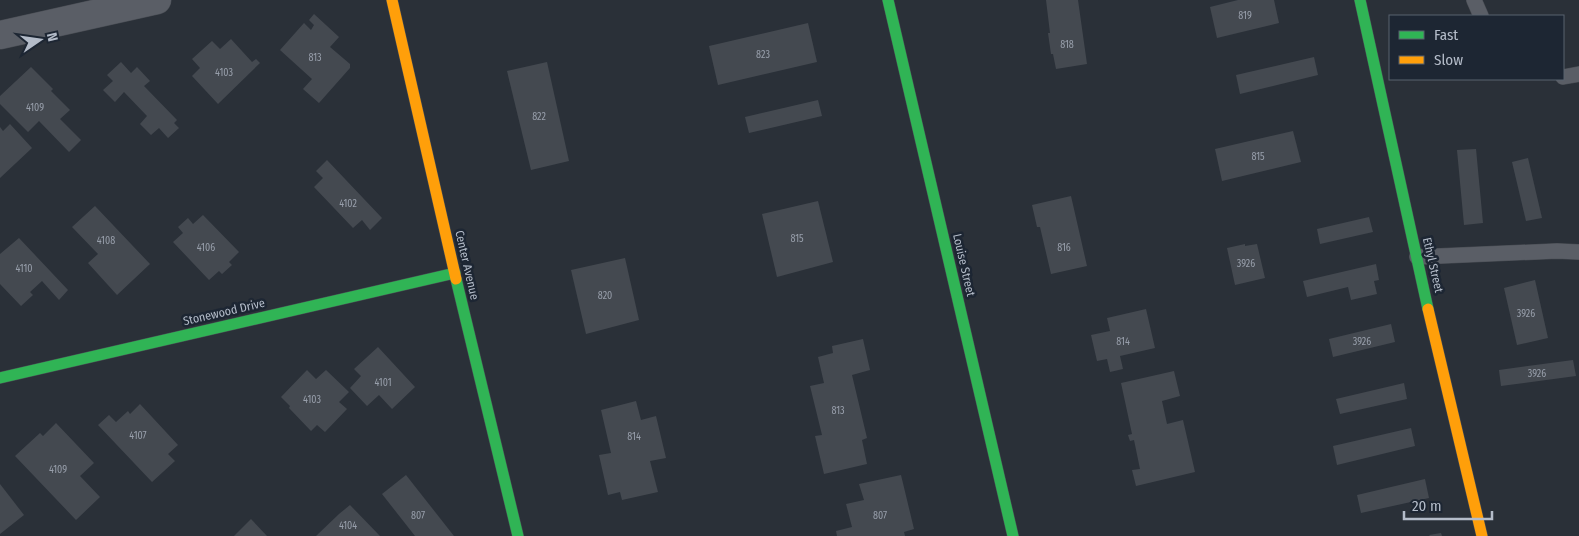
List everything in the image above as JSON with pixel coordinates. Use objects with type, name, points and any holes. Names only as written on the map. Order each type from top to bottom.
[{"type":"street","points":[[0,35],[156,0]]},
{"type":"street","name":"Center Avenue","points":[[392,0],[518,536]]},
{"type":"street","name":"Louise Street","points":[[888,0],[1013,536]]},
{"type":"street","name":"Ethyl Street","points":[[1360,0],[1482,536]]},
{"type":"street","name":"Stonewood Drive","points":[[0,378],[455,273]]},
{"type":"lane","points":[[1474,0],[1481,15]]},
{"type":"lane","points":[[1564,77],[1579,74]]},
{"type":"lane","points":[[1417,257],[1557,251],[1579,252]]},
{"type":"building","points":[[1046,0],[1078,0],[1087,64],[1056,69],[1053,54],[1051,54]]},
{"type":"building","points":[[1238,0],[1274,0],[1279,23],[1217,38],[1210,7]]},
{"type":"building","points":[[314,14],[339,37],[330,47],[350,64],[350,68],[319,103],[303,89],[312,79],[280,50],[304,23],[311,30],[314,25],[309,20]]},
{"type":"building","points":[[808,23],[817,62],[718,85],[709,46]]},
{"type":"building","points":[[231,39],[252,62],[256,59],[260,63],[218,104],[192,76],[200,68],[192,59],[212,41],[220,49]]},
{"type":"building","points":[[1314,57],[1318,75],[1240,94],[1236,75]]},
{"type":"building","points":[[121,62],[131,73],[137,67],[150,81],[144,86],[177,120],[174,123],[179,128],[168,138],[159,128],[151,135],[140,124],[147,116],[124,92],[115,102],[103,90],[113,81],[107,75]]},
{"type":"building","points":[[547,62],[569,161],[531,170],[507,71]]},
{"type":"building","points":[[31,67],[53,89],[51,91],[70,110],[60,119],[81,140],[69,152],[39,121],[28,132],[0,104],[0,96]]},
{"type":"building","points":[[818,100],[822,116],[749,133],[745,117]]},
{"type":"building","points":[[10,124],[32,148],[0,178],[0,127],[3,131]]},
{"type":"building","points":[[1293,131],[1301,162],[1222,181],[1215,149]]},
{"type":"building","points":[[1476,149],[1483,223],[1464,225],[1457,150]]},
{"type":"building","points":[[1528,158],[1542,218],[1526,221],[1512,162]]},
{"type":"building","points":[[327,160],[382,218],[370,230],[362,220],[353,228],[314,187],[323,178],[316,171]]},
{"type":"building","points":[[1071,196],[1087,266],[1051,274],[1040,227],[1037,227],[1032,205]]},
{"type":"building","points":[[818,201],[833,262],[777,277],[762,214]]},
{"type":"building","points":[[95,206],[150,264],[117,295],[88,263],[98,254],[72,227]]},
{"type":"building","points":[[203,215],[239,252],[229,262],[232,265],[222,274],[219,271],[209,280],[173,242],[183,233],[178,227],[188,218],[193,224]]},
{"type":"building","points":[[1369,217],[1373,232],[1320,244],[1317,229]]},
{"type":"building","points":[[19,238],[68,290],[59,300],[42,281],[30,292],[33,295],[21,306],[0,284],[0,254]]},
{"type":"building","points":[[1245,244],[1245,246],[1257,244],[1265,278],[1235,285],[1227,248]]},
{"type":"building","points":[[625,258],[639,320],[586,334],[571,270]]},
{"type":"building","points":[[1376,264],[1379,280],[1374,281],[1377,294],[1351,300],[1348,287],[1307,297],[1303,281]]},
{"type":"building","points":[[1535,280],[1548,338],[1517,345],[1504,288]]},
{"type":"building","points":[[1146,309],[1155,348],[1120,356],[1123,369],[1110,372],[1107,359],[1097,361],[1091,335],[1110,331],[1107,318]]},
{"type":"building","points":[[1391,324],[1395,342],[1333,357],[1329,339]]},
{"type":"building","points":[[863,339],[870,370],[852,375],[867,438],[862,440],[867,464],[824,474],[815,436],[822,435],[810,386],[824,383],[818,357],[833,353],[832,346]]},
{"type":"building","points":[[378,347],[415,387],[392,409],[379,395],[367,406],[350,388],[361,376],[354,369]]},
{"type":"building","points":[[1573,360],[1576,376],[1501,386],[1499,370]]},
{"type":"building","points":[[307,370],[316,379],[326,370],[349,392],[339,402],[347,409],[325,432],[317,425],[311,431],[281,397]]},
{"type":"building","points":[[1174,371],[1180,396],[1162,401],[1167,424],[1183,420],[1195,472],[1136,486],[1132,470],[1140,469],[1134,440],[1130,441],[1128,435],[1132,434],[1121,383]]},
{"type":"building","points":[[1404,383],[1407,399],[1340,414],[1336,399]]},
{"type":"building","points":[[636,401],[641,420],[656,416],[666,458],[650,461],[658,492],[622,500],[620,492],[608,495],[599,455],[611,453],[601,410]]},
{"type":"building","points":[[140,404],[178,445],[168,454],[175,461],[152,482],[98,425],[109,415],[116,422],[128,411],[130,414]]},
{"type":"building","points":[[56,423],[94,463],[80,476],[100,497],[76,520],[15,456],[40,433],[43,436]]},
{"type":"building","points":[[1411,428],[1415,446],[1337,465],[1333,446]]},
{"type":"building","points":[[406,475],[454,536],[415,536],[382,494]]},
{"type":"building","points":[[901,475],[914,529],[904,532],[905,536],[837,536],[836,531],[852,527],[846,504],[864,500],[859,484]]},
{"type":"building","points":[[1425,479],[1429,498],[1361,513],[1357,495]]},
{"type":"building","points":[[0,484],[24,515],[0,534]]},
{"type":"building","points":[[350,505],[380,536],[316,536],[339,514]]},
{"type":"building","points":[[251,519],[267,536],[234,536]]},
{"type":"building","points":[[1441,533],[1442,536],[1429,535]]},
{"type":"traffic: fast","points":[[888,0],[1013,536]]},
{"type":"traffic: fast","points":[[1360,0],[1428,309]]},
{"type":"traffic: fast","points":[[0,378],[455,273]]},
{"type":"traffic: fast","points":[[456,279],[518,536]]},
{"type":"traffic: slow","points":[[392,0],[456,279]]},
{"type":"traffic: slow","points":[[1428,309],[1482,536]]}]
